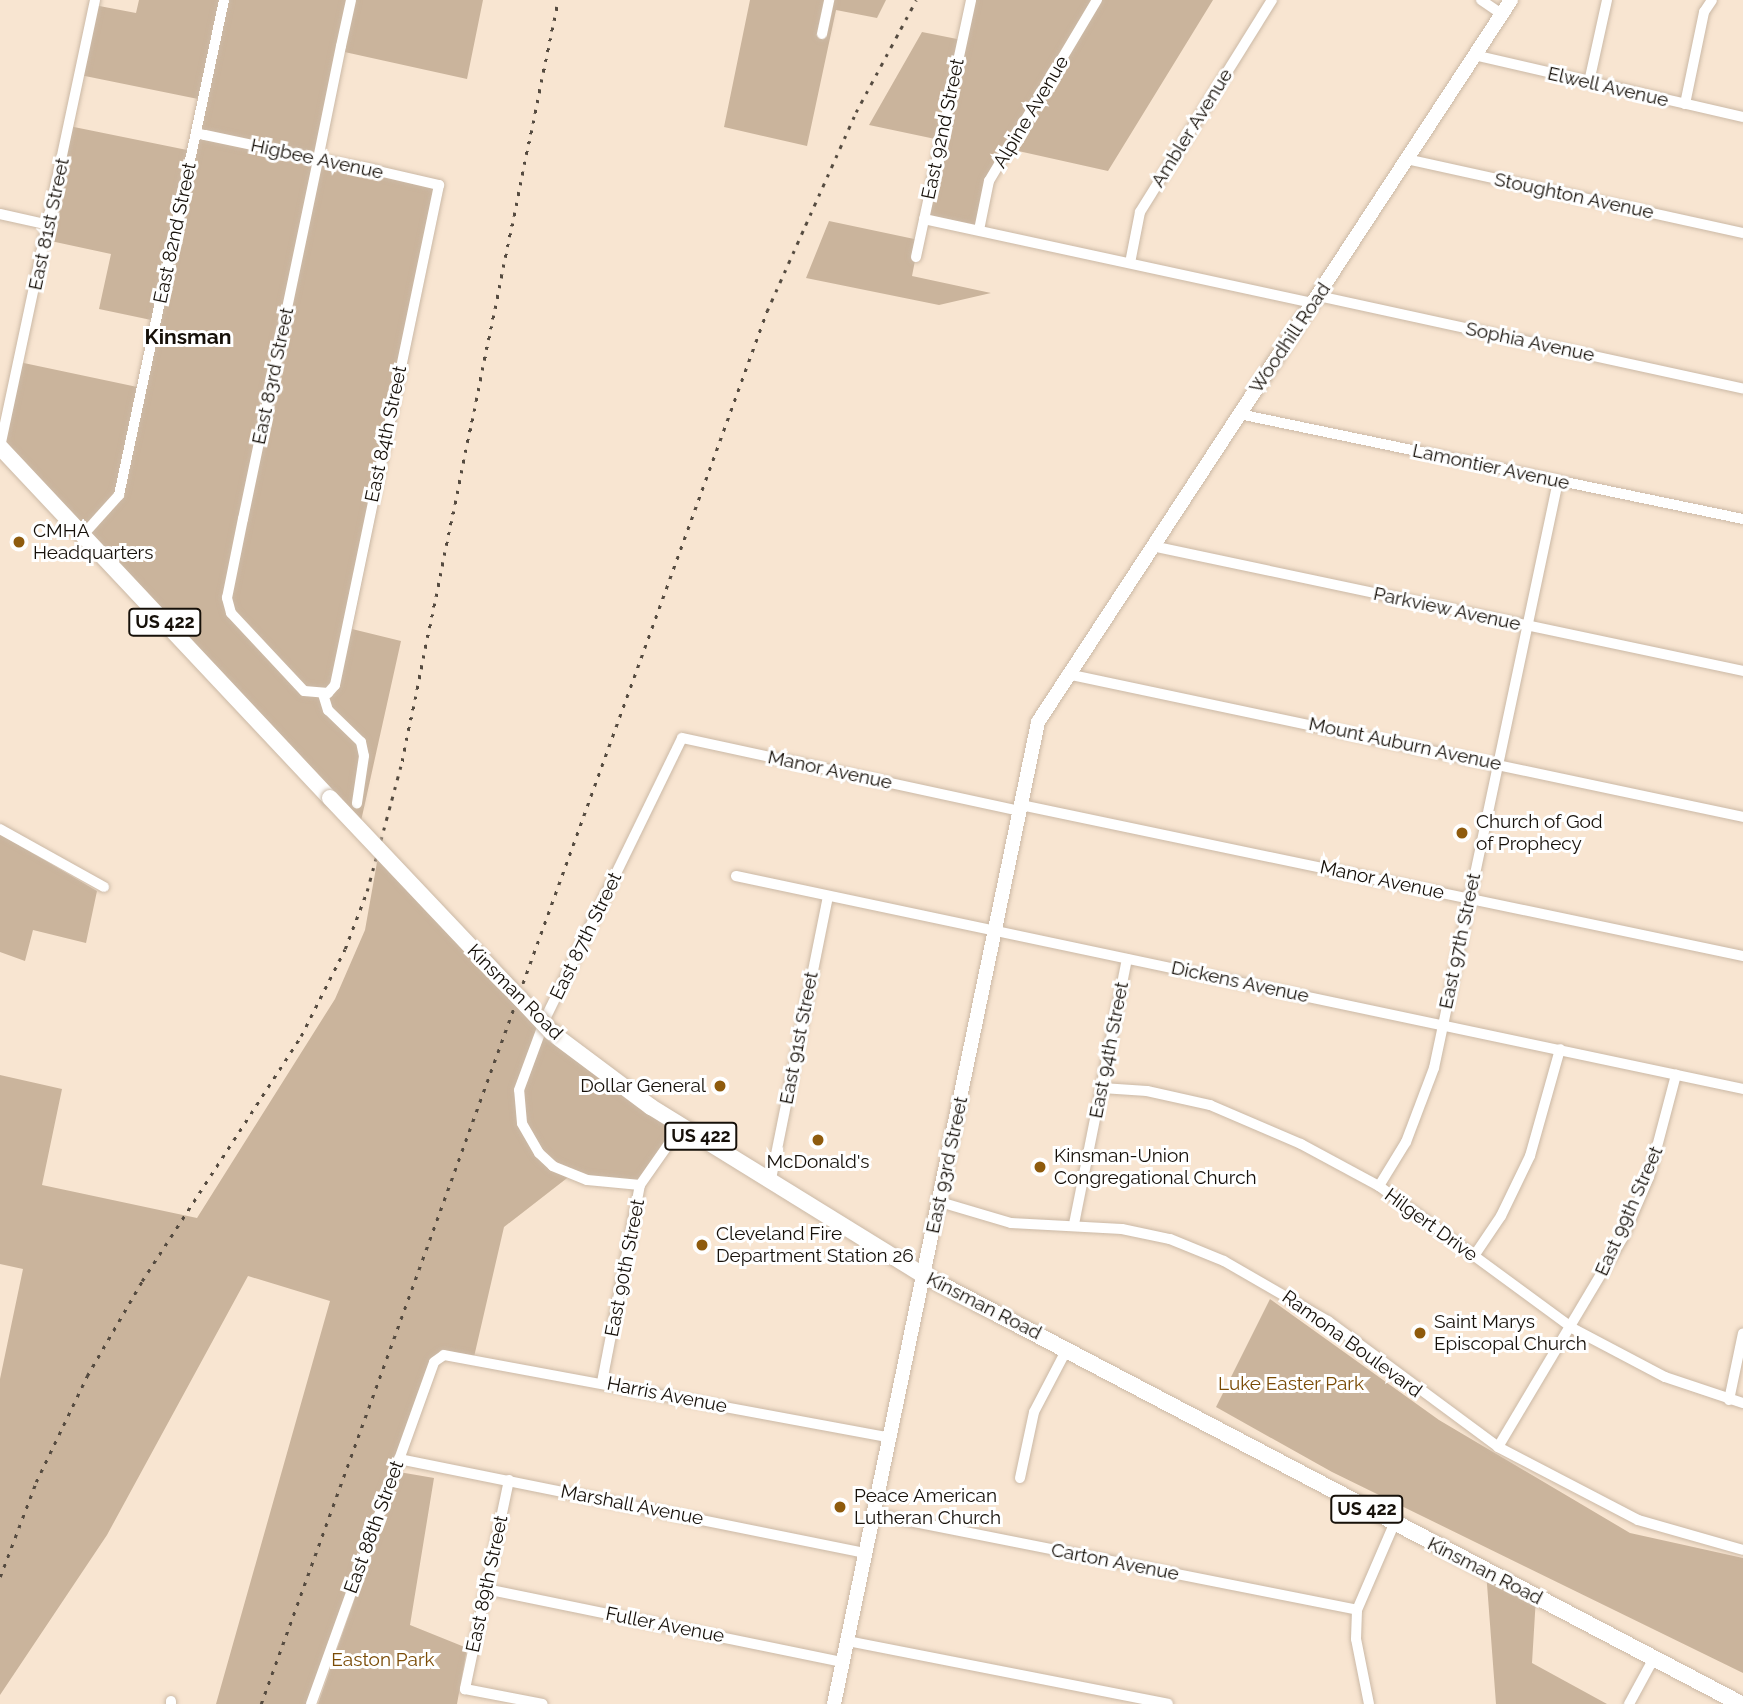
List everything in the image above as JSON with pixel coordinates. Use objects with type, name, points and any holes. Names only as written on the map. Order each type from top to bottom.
[{"type":"main road","name":"Woodhill Road","points":[[1067,674],[1511,0]]},
{"type":"main road","name":"Kinsman Road","points":[[0,447],[552,1033],[598,1071],[923,1275],[1741,1704]]},
{"type":"main road","name":"East 93rd Street","points":[[834,1704],[1038,722],[1067,674]]},
{"type":"street","name":"East 81st Street","points":[[0,447],[95,0]]},
{"type":"street","name":"East 82nd Street","points":[[83,535],[120,495],[224,0]]},
{"type":"street","name":"East 83rd Street","points":[[323,694],[304,691],[231,613],[227,598],[351,0]]},
{"type":"street","points":[[822,34],[829,0]]},
{"type":"street","name":"East 92nd Street","points":[[916,257],[971,0]]},
{"type":"street","name":"Alpine Avenue","points":[[979,230],[989,181],[1097,0]]},
{"type":"street","name":"Ambler Avenue","points":[[1130,263],[1140,212],[1272,0]]},
{"type":"street","points":[[1481,0],[1502,14]]},
{"type":"street","points":[[1589,82],[1607,0]]},
{"type":"street","points":[[1685,104],[1704,12],[1712,0]]},
{"type":"street","name":"Elwell Avenue","points":[[1474,55],[1743,117]]},
{"type":"street","name":"Higbee Avenue","points":[[196,133],[439,184]]},
{"type":"street","name":"Stoughton Avenue","points":[[1406,159],[1743,233]]},
{"type":"street","name":"East 84th Street","points":[[323,694],[335,685],[439,184]]},
{"type":"street","points":[[0,215],[49,225]]},
{"type":"street","name":"Sophia Avenue","points":[[924,219],[1743,389]]},
{"type":"street","name":"Lamontier Avenue","points":[[1239,414],[1743,519]]},
{"type":"street","name":"East 97th Street","points":[[1379,1186],[1406,1142],[1425,1099],[1558,481]]},
{"type":"street","name":"Parkview Avenue","points":[[1152,546],[1743,671]]},
{"type":"street","name":"Mount Auburn Avenue","points":[[1067,674],[1743,817]]},
{"type":"street","points":[[323,694],[328,710],[361,743],[364,756],[357,803]]},
{"type":"street","name":"Manor Avenue","points":[[682,738],[1743,956]]},
{"type":"street","name":"East 87th Street","points":[[640,1185],[587,1180],[554,1166],[539,1153],[522,1123],[519,1090],[546,1017],[682,738]]},
{"type":"street","points":[[0,829],[104,887]]},
{"type":"street","name":"Dickens Avenue","points":[[736,876],[1743,1090]]},
{"type":"street","name":"East 91st Street","points":[[771,1179],[828,897]]},
{"type":"street","name":"East 94th Street","points":[[1074,1224],[1127,959]]},
{"type":"street","points":[[1474,1256],[1501,1216],[1530,1156],[1560,1049]]},
{"type":"street","name":"East 99th Street","points":[[1498,1447],[1572,1328],[1623,1237],[1649,1177],[1676,1075]]},
{"type":"street","name":"Hilgert Drive","points":[[1102,1088],[1182,1098],[1235,1114],[1379,1186],[1572,1328],[1665,1377],[1743,1403]]},
{"type":"street","name":"East 90th Street","points":[[602,1382],[640,1185],[682,1125]]},
{"type":"street","name":"Ramona Boulevard","points":[[940,1202],[1012,1223],[1074,1224],[1170,1239],[1246,1272],[1328,1321],[1498,1447],[1638,1520],[1743,1550]]},
{"type":"street","points":[[1729,1400],[1743,1333]]},
{"type":"street","points":[[1020,1478],[1034,1412],[1067,1349]]},
{"type":"street","name":"Harris Avenue","points":[[444,1355],[602,1382],[890,1438]]},
{"type":"street","name":"East 88th Street","points":[[311,1704],[434,1362],[444,1355]]},
{"type":"street","name":"Marshall Avenue","points":[[399,1459],[866,1553]]},
{"type":"street","name":"East 89th Street","points":[[509,1480],[465,1689],[543,1704]]},
{"type":"street","name":"Carton Avenue","points":[[874,1514],[1357,1610]]},
{"type":"street","points":[[1369,1704],[1356,1639],[1357,1610],[1394,1524]]},
{"type":"street","name":"Fuller Avenue","points":[[486,1589],[843,1662]]},
{"type":"street","points":[[848,1641],[1168,1704]]},
{"type":"street","points":[[1629,1704],[1654,1658]]},
{"type":"green space","points":[[139,0],[483,0],[467,79],[340,51],[318,159],[444,185],[352,629],[401,641],[359,830],[0,447],[19,362],[142,388],[156,321],[99,309],[111,254],[46,240],[69,126],[192,151],[203,100],[80,75],[94,5],[136,13]]},
{"type":"green space","points":[[750,0],[886,0],[877,18],[836,10],[807,146],[724,127]]},
{"type":"green space","points":[[971,0],[1213,0],[1108,171],[1009,149],[989,181],[979,230],[924,219],[940,140],[869,125],[922,32],[962,40]]},
{"type":"green space","points":[[829,221],[919,240],[912,276],[991,293],[939,305],[806,278]]},
{"type":"green space","points":[[0,834],[97,891],[86,943],[33,930],[25,961],[0,952]]},
{"type":"green space","points":[[379,851],[552,1033],[682,1125],[640,1185],[571,1175],[504,1227],[474,1357],[458,1354],[434,1362],[311,1704],[216,1704],[330,1301],[248,1276],[107,1535],[0,1695],[0,1379],[23,1269],[0,1264],[0,1075],[62,1089],[42,1185],[197,1218],[335,999],[365,930]]},
{"type":"green space","name":"Luke Easter Park","points":[[1270,1299],[1439,1420],[1630,1533],[1743,1558],[1743,1673],[1332,1472],[1216,1407]]},
{"type":"green space","name":"Easton Park","points":[[399,1472],[434,1478],[410,1625],[467,1648],[457,1704],[318,1704]]},
{"type":"green space","points":[[1486,1571],[1536,1597],[1532,1663],[1607,1704],[1496,1704]]},
{"type":"railway","points":[[0,1577],[36,1482],[87,1376],[142,1281],[301,1036],[345,949],[367,891],[402,761],[558,0]]},
{"type":"railway","points":[[261,1704],[767,311],[856,112],[916,0]]},
{"type":"place","name":"CMHA Headquarters","points":[[19,542]]},
{"type":"place","name":"Church of God of Prophecy","points":[[1462,833]]},
{"type":"place","name":"Dollar General","points":[[720,1086]]},
{"type":"place","name":"McDonald's","points":[[818,1140]]},
{"type":"place","name":"Kinsman-Union Congregational Church","points":[[1040,1167]]},
{"type":"place","name":"Cleveland Fire Department Station 26","points":[[702,1245]]},
{"type":"place","name":"Saint Marys Episcopal Church","points":[[1420,1333]]},
{"type":"place","name":"Peace American Lutheran Church","points":[[840,1507]]},
{"type":"district","name":"Kinsman","points":[[188,337]]}]
